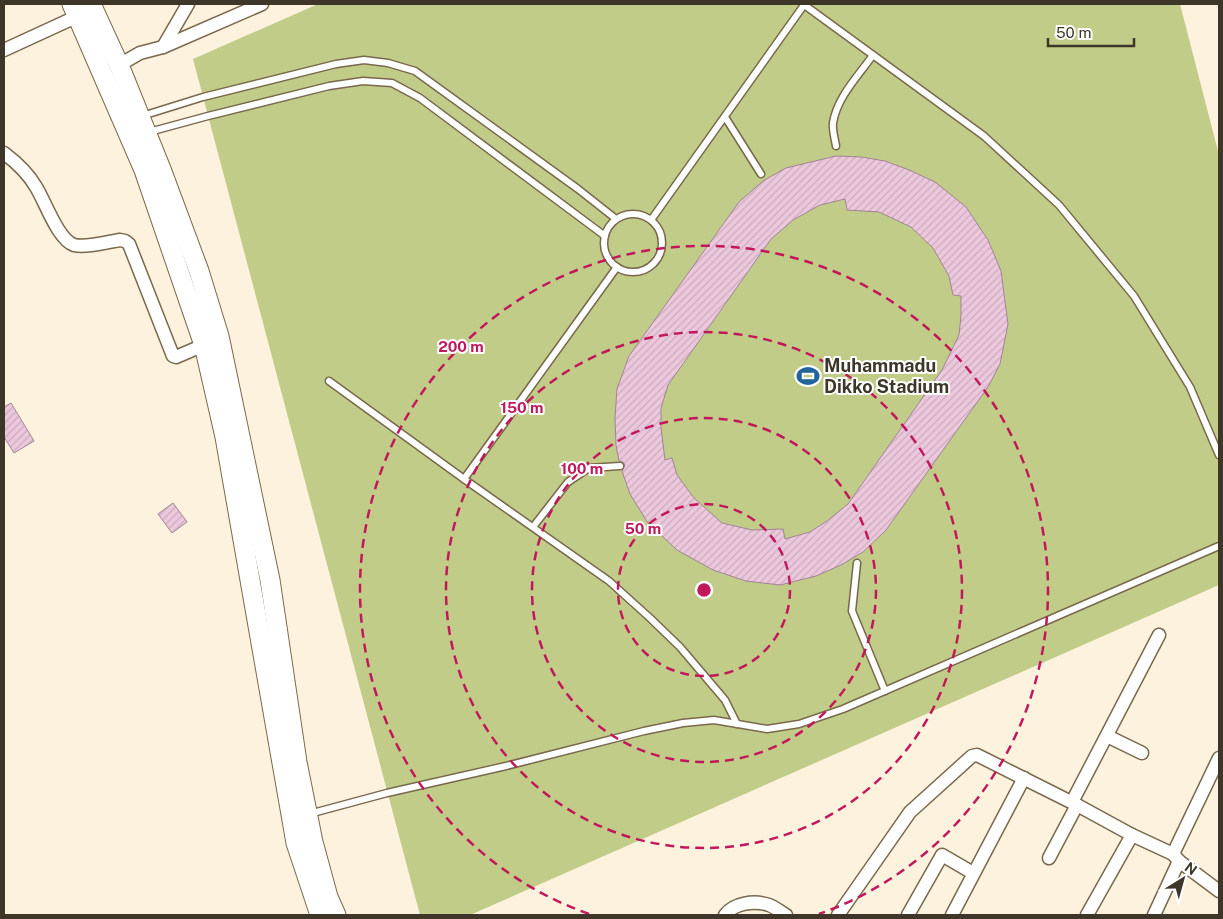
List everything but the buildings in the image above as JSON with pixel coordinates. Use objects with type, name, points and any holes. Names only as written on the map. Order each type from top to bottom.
[{"type":"main road","points":[[80,8],[119,64],[200,271],[219,336],[270,580],[297,762],[307,814],[323,879],[336,915]]},
{"type":"main road","points":[[80,8],[144,170],[204,345],[225,438],[296,844],[320,915]]},
{"type":"street","points":[[163,47],[188,4]]},
{"type":"street","points":[[119,64],[140,53],[163,47],[262,4]]},
{"type":"street","points":[[4,50],[80,8]]},
{"type":"street","points":[[4,153],[17,163],[36,186],[50,215],[66,240],[71,244],[78,246],[120,240],[125,240],[129,244],[174,356],[176,357],[204,345]]},
{"type":"street","points":[[1049,858],[1107,736],[1159,635]]},
{"type":"street","points":[[1107,736],[1142,752]]},
{"type":"street","points":[[838,915],[910,812],[972,756],[977,755],[1075,804],[1176,858],[1218,887]]},
{"type":"street","points":[[1154,915],[1219,758]]},
{"type":"street","points":[[952,915],[1024,778]]},
{"type":"street","points":[[1086,915],[1132,835]]},
{"type":"street","points":[[908,915],[942,855],[973,873]]},
{"type":"street","points":[[725,915],[728,910],[740,905],[756,902],[770,906],[786,915]]},
{"type":"lane","points":[[652,220],[804,4],[984,136],[1059,205],[1134,296],[1190,387],[1219,456]]},
{"type":"lane","points":[[836,146],[833,124],[838,106],[873,55]]},
{"type":"lane","points":[[143,125],[203,97],[336,64],[364,60],[388,63],[415,71],[578,189],[616,219]]},
{"type":"lane","points":[[143,125],[208,116],[329,86],[363,81],[392,84],[420,98],[605,236]]},
{"type":"lane","points":[[725,117],[761,174]]},
{"type":"lane","points":[[630,214],[645,216],[652,220],[660,232],[662,240],[662,247],[656,261],[645,270],[638,272],[631,272],[612,263],[605,250],[605,236],[609,226],[616,219],[630,214]]},
{"type":"lane","points":[[464,479],[617,267]]},
{"type":"lane","points":[[329,381],[609,581],[680,647],[725,700],[737,724]]},
{"type":"lane","points":[[533,528],[568,482],[589,468],[620,466]]},
{"type":"lane","points":[[307,814],[506,766],[644,730],[714,720],[767,729],[800,724],[843,709],[1219,546]]},
{"type":"lane","points":[[857,563],[852,611],[885,691]]},
{"type":"green space","points":[[318,4],[1180,4],[1219,155],[1219,585],[470,915],[420,915],[193,59]]},
{"type":"place","name":"Muhammadu Dikko Stadium","points":[[808,376]]}]
